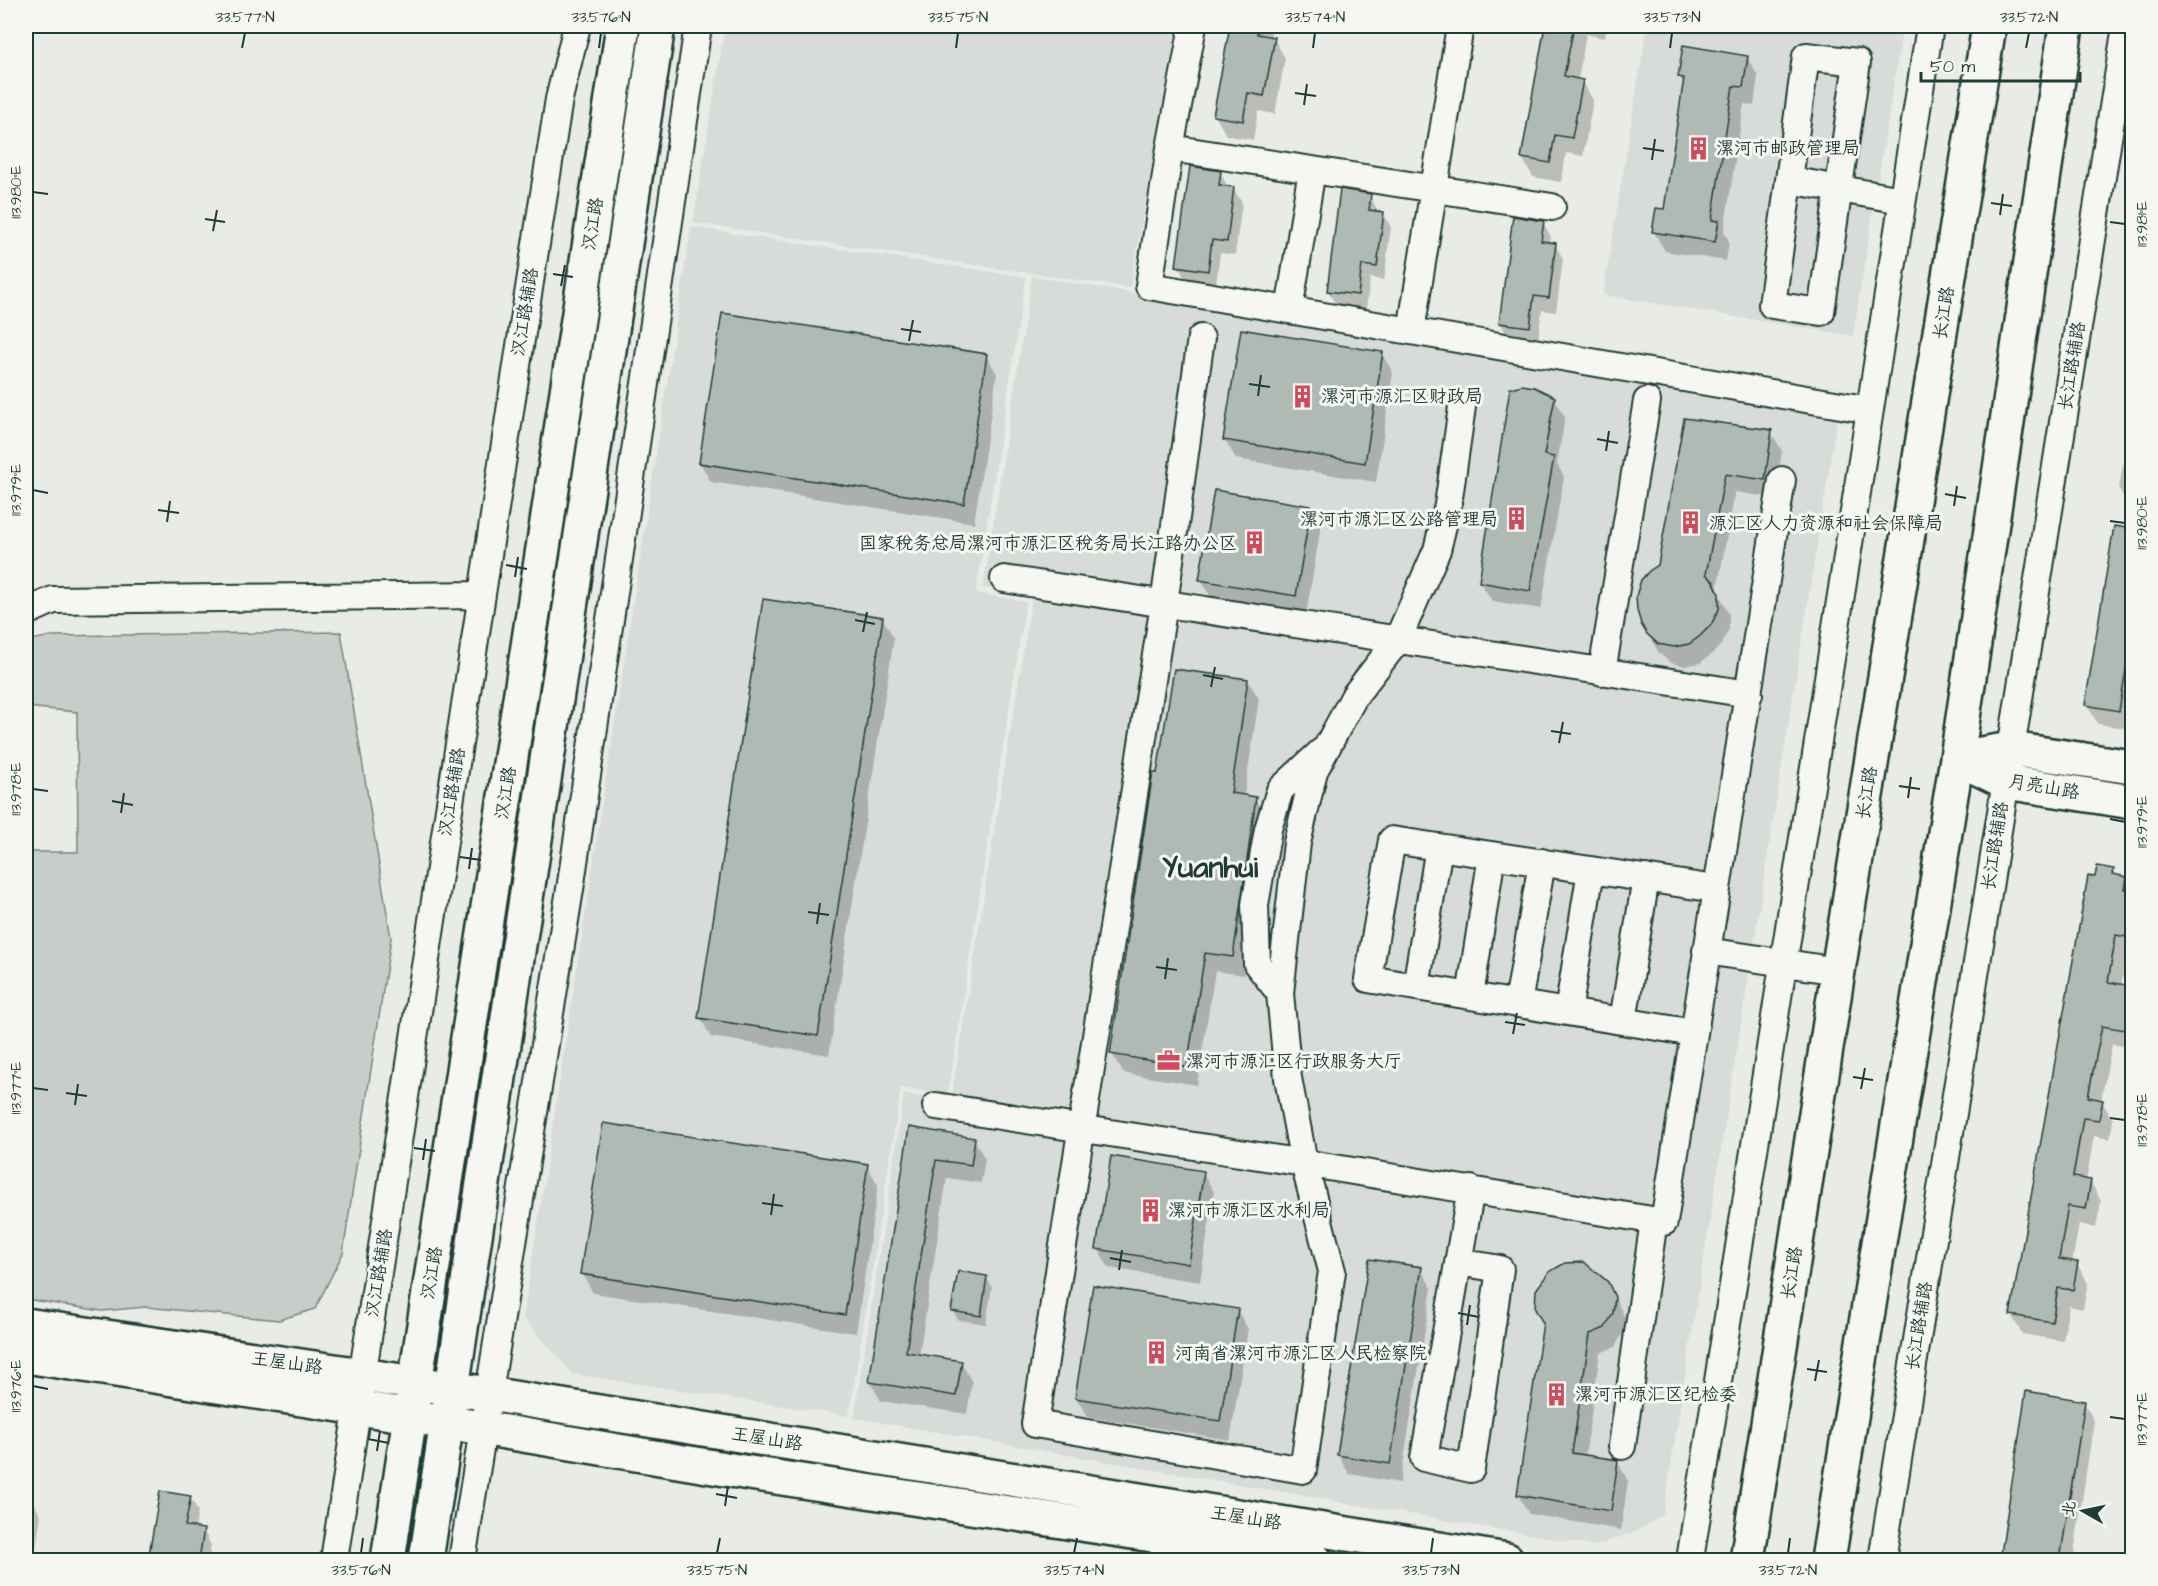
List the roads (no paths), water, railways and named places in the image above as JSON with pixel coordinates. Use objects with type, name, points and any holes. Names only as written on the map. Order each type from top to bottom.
[{"type":"street","name":"汉江路辅路","points":[[334,1560],[559,99],[577,26]]},
{"type":"street","name":"汉江路","points":[[388,1560],[623,26]]},
{"type":"street","name":"汉江路","points":[[426,1560],[658,26]]},
{"type":"street","points":[[462,1560],[574,859],[698,26]]},
{"type":"street","points":[[1193,26],[1170,148],[1149,286],[1870,410]]},
{"type":"street","points":[[1411,331],[1460,26]]},
{"type":"street","points":[[1690,1560],[1930,26]]},
{"type":"street","name":"长江路","points":[[1747,1560],[1838,971],[1989,26]]},
{"type":"street","points":[[1828,1560],[1958,758],[2066,26]]},
{"type":"street","name":"长江路辅路","points":[[1882,1560],[2011,748],[2128,36]]},
{"type":"street","points":[[1806,56],[1857,62],[1821,312],[1772,304],[1789,180],[1806,56]]},
{"type":"street","points":[[1170,148],[1552,207]]},
{"type":"street","points":[[1289,310],[1312,170]]},
{"type":"street","points":[[1789,180],[1902,200]]},
{"type":"street","points":[[1202,338],[1164,604],[1035,1424],[1303,1470],[1332,1271],[1305,1163],[1288,1078],[1280,993],[1297,843],[1314,771],[1355,695],[1397,641],[1437,550],[1448,505],[1462,407]]},
{"type":"street","points":[[1602,672],[1647,401]]},
{"type":"street","points":[[936,1106],[1471,1189],[1665,1222],[1782,480]]},
{"type":"street","points":[[1004,579],[1749,694]]},
{"type":"street","points":[[26,612],[53,600],[482,596]]},
{"type":"street","name":"月亮山路","points":[[1958,758],[2011,748],[2133,767]]},
{"type":"street","name":"月亮山路","points":[[1958,758],[2006,782],[2133,802]]},
{"type":"street","points":[[1694,1033],[1368,979],[1392,840],[1716,889]]},
{"type":"street","points":[[1416,987],[1440,847]]},
{"type":"street","points":[[1470,996],[1492,855]]},
{"type":"street","points":[[1518,1004],[1542,862]]},
{"type":"street","points":[[1568,1012],[1591,870]]},
{"type":"street","points":[[1623,1021],[1646,878]]},
{"type":"street","points":[[1706,951],[1838,971]]},
{"type":"street","points":[[1459,1262],[1500,1269],[1471,1468],[1424,1458],[1471,1189]]},
{"type":"street","points":[[1622,1446],[1654,1220]]},
{"type":"street","name":"王屋山路","points":[[26,1324],[489,1394],[1507,1560]]},
{"type":"street","name":"王屋山路","points":[[26,1356],[448,1422],[744,1472],[1315,1560]]},
{"type":"place","name":"漯河市邮政管理局","points":[[1698,148]]},
{"type":"place","name":"漯河市源汇区财政局","points":[[1303,396]]},
{"type":"place","name":"漯河市源汇区公路管理局","points":[[1516,519]]},
{"type":"place","name":"源汇区人力资源和社会保障局","points":[[1691,523]]},
{"type":"place","name":"国家税务总局漯河市源汇区税务局长江路办公区","points":[[1255,543]]},
{"type":"place","name":"漯河市源汇区行政服务大厅","points":[[1168,1061]]},
{"type":"place","name":"漯河市源汇区水利局","points":[[1150,1210]]},
{"type":"place","name":"河南省漯河市源汇区人民检察院","points":[[1157,1353]]},
{"type":"place","name":"漯河市源汇区纪检委","points":[[1557,1394]]},
{"type":"district","name":"Yuanhui","points":[[1210,868]]}]
